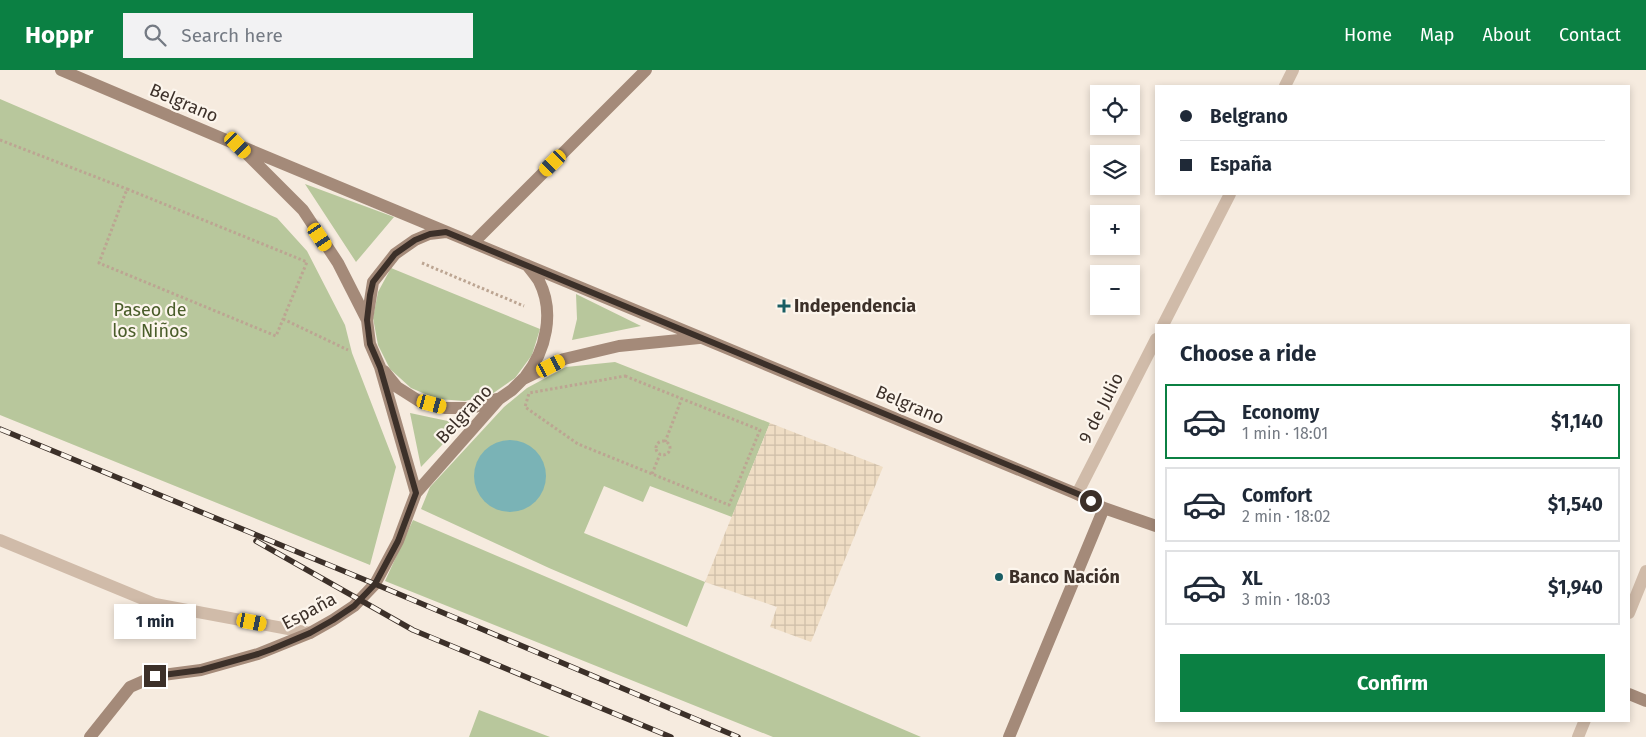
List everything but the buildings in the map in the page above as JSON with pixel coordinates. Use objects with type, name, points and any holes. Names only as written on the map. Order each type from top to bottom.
[{"type":"main road","name":"Belgrano","points":[[61,70],[1078,494],[1104,508],[1155,526]]},
{"type":"main road","points":[[474,243],[646,70]]},
{"type":"main road","name":"Belgrano","points":[[238,145],[303,210],[338,263],[367,320],[370,344],[380,367],[416,493]]},
{"type":"main road","points":[[367,320],[373,282],[395,254],[415,240],[430,234],[446,232]]},
{"type":"main road","points":[[524,379],[539,355],[546,333],[547,312],[539,281],[527,265]]},
{"type":"main road","name":"Belgrano","points":[[416,493],[498,398],[512,390],[524,379],[564,359],[619,346],[702,338]]},
{"type":"main road","points":[[380,367],[398,387],[419,401],[445,408],[472,408],[498,398]]},
{"type":"main road","name":"España","points":[[94,736],[130,687],[155,676],[201,670],[258,654],[310,633],[354,606],[375,584],[398,541],[416,493]]},
{"type":"main road","points":[[1010,737],[1104,508]]},
{"type":"main road","points":[[1630,694],[1646,701]]},
{"type":"street","points":[[1286,85],[1293,70]]},
{"type":"street","points":[[1164,324],[1229,195]]},
{"type":"street","name":"9 de Julio","points":[[1078,494],[1155,341]]},
{"type":"street","points":[[0,540],[155,604],[310,633]]},
{"type":"street","points":[[1630,611],[1646,571]]},
{"type":"street","points":[[1578,737],[1584,722]]},
{"type":"path","points":[[0,140],[127,189],[307,262],[276,336],[99,263],[127,189]]},
{"type":"path","points":[[418,261],[525,306]]},
{"type":"path","points":[[283,319],[352,353]]},
{"type":"path","points":[[625,376],[682,398],[760,430],[729,505],[578,444],[525,407],[529,393],[625,376]]},
{"type":"path","points":[[665,442],[682,398]]},
{"type":"path","points":[[660,454],[656,446],[659,443],[665,442]]},
{"type":"path","points":[[660,454],[665,454],[669,449],[665,442]]},
{"type":"path","points":[[652,474],[660,454]]},
{"type":"green space","name":"Paseo de los Niños","points":[[0,99],[277,218],[307,251],[345,325],[352,353],[396,467],[370,565],[0,415]]},
{"type":"green space","points":[[305,184],[394,217],[356,262]]},
{"type":"green space","points":[[391,268],[540,329],[532,355],[515,378],[492,394],[465,401],[437,399],[411,388],[390,369],[378,345],[373,318],[378,292]]},
{"type":"green space","points":[[576,294],[641,326],[572,340],[577,319]]},
{"type":"green space","points":[[615,362],[770,423],[732,517],[650,486],[643,502],[604,486],[584,533],[705,582],[687,627],[549,568],[421,509],[430,487],[504,407],[527,388],[566,367]]},
{"type":"green space","points":[[410,413],[462,424],[421,467]]},
{"type":"green space","points":[[413,520],[921,737],[773,737],[385,581]]},
{"type":"green space","points":[[479,710],[550,737],[469,737]]},
{"type":"shaded area","points":[[770,423],[883,467],[811,642],[770,627],[777,607],[705,582]]},
{"type":"water","points":[[510,440],[530,446],[540,456],[546,476],[540,496],[530,506],[510,512],[490,506],[480,496],[474,476],[480,456],[490,446]]},
{"type":"railway","points":[[0,429],[738,737]]},
{"type":"railway","points":[[256,541],[413,630],[671,737]]},
{"type":"place","name":"Independencia","points":[[784,306]]},
{"type":"place","name":"Banco Nación","points":[[999,577]]},
{"type":"route","points":[[155,676],[201,670],[272,649],[310,633],[333,620],[354,606],[375,584],[398,541],[416,493],[380,367],[370,344],[367,320],[370,295],[373,282],[395,254],[415,240],[430,234],[446,232],[1091,501]]}]
